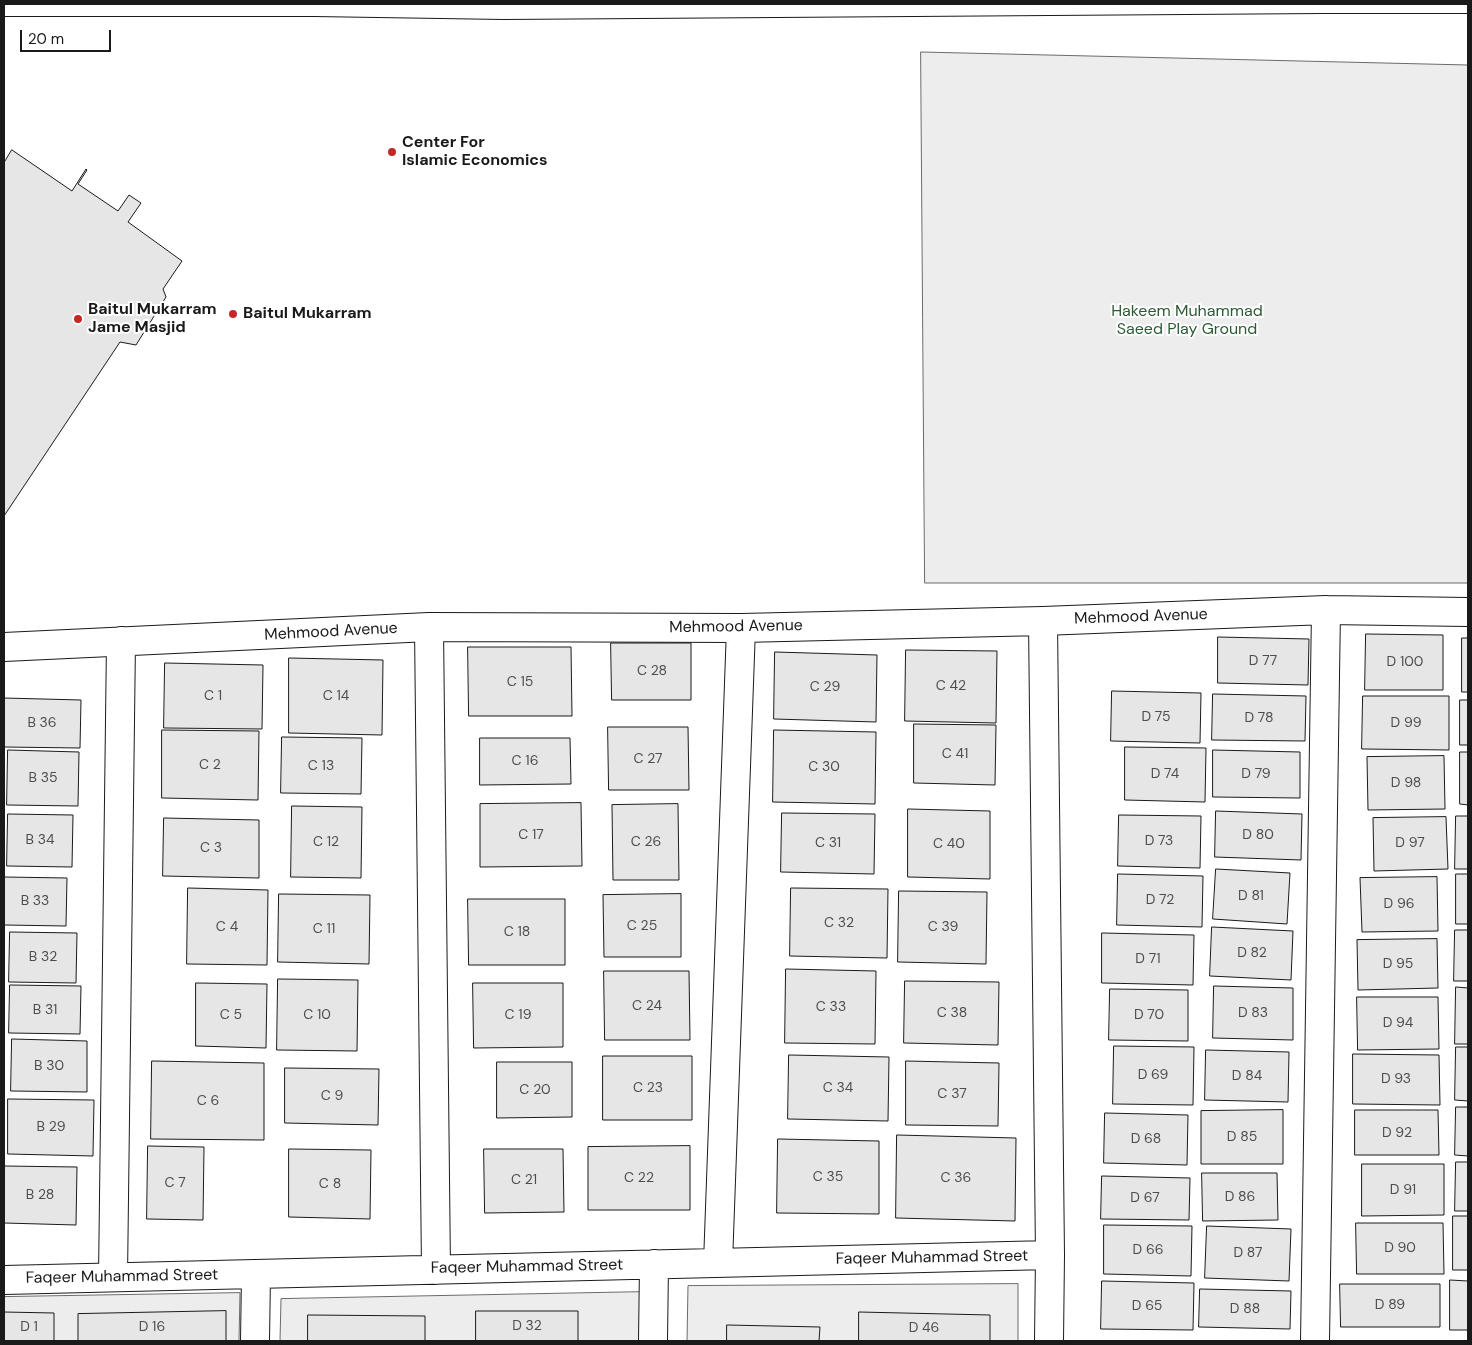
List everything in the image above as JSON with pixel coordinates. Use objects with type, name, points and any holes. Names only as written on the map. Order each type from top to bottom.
[{"type":"street","name":"Mehmood Avenue","points":[[4,647],[429,627],[741,628],[1043,621],[1326,610],[1468,612]]},
{"type":"street","points":[[1315,1341],[1326,610]]},
{"type":"street","points":[[1043,621],[1050,1256],[1049,1341]]},
{"type":"street","points":[[429,627],[436,1270]]},
{"type":"street","points":[[718,1263],[741,628]]},
{"type":"street","points":[[114,1277],[121,642]]},
{"type":"street","name":"Faqeer Muhammad Street","points":[[4,1280],[1050,1256]]},
{"type":"street","points":[[653,1341],[654,1264]]},
{"type":"street","points":[[255,1341],[256,1274]]},
{"type":"lane","points":[[4,9],[314,6],[504,12],[1468,6]]},
{"type":"shaded area","name":"Hakeem Muhammad Saeed Play Ground","points":[[921,52],[1468,65],[1468,583],[925,583]]},
{"type":"shaded area","points":[[1018,1284],[1018,1341],[687,1341],[688,1286]]},
{"type":"shaded area","points":[[645,1292],[644,1341],[280,1341],[281,1299]]},
{"type":"shaded area","points":[[240,1293],[239,1341],[4,1341],[4,1297]]},
{"type":"building","name":"Baitul Mukarram Jame Masjid","points":[[12,150],[72,191],[86,169],[78,184],[118,211],[129,195],[141,203],[128,222],[182,261],[163,289],[166,297],[136,345],[120,342],[4,516],[4,163]]},
{"type":"building","points":[[1366,634],[1443,635],[1443,690],[1365,690]]},
{"type":"building","points":[[1218,637],[1309,639],[1308,685],[1218,683]]},
{"type":"building","points":[[1462,638],[1468,638],[1468,692],[1462,692]]},
{"type":"building","points":[[611,643],[691,643],[691,700],[612,700]]},
{"type":"building","points":[[468,647],[571,647],[572,716],[469,716]]},
{"type":"building","points":[[906,650],[997,651],[996,723],[905,721]]},
{"type":"building","points":[[775,652],[877,655],[876,722],[774,719]]},
{"type":"building","points":[[289,658],[383,660],[382,735],[289,733]]},
{"type":"building","points":[[165,663],[263,665],[262,729],[164,728]]},
{"type":"building","points":[[1112,691],[1201,693],[1200,743],[1111,741]]},
{"type":"building","points":[[1213,694],[1306,696],[1305,741],[1212,740]]},
{"type":"building","points":[[1363,696],[1449,696],[1449,750],[1362,749]]},
{"type":"building","points":[[4,698],[81,700],[80,748],[4,747]]},
{"type":"building","points":[[1460,700],[1468,700],[1468,745],[1460,745]]},
{"type":"building","points":[[914,724],[996,725],[995,785],[914,783]]},
{"type":"building","points":[[608,727],[688,727],[689,790],[609,790]]},
{"type":"building","points":[[162,730],[259,731],[258,800],[162,798]]},
{"type":"building","points":[[774,730],[876,732],[875,804],[773,802]]},
{"type":"building","points":[[282,737],[362,738],[361,794],[281,793]]},
{"type":"building","points":[[480,738],[570,738],[571,784],[480,785]]},
{"type":"building","points":[[1125,747],[1206,748],[1205,802],[1125,800]]},
{"type":"building","points":[[8,750],[79,752],[78,806],[7,805]]},
{"type":"building","points":[[1213,750],[1300,752],[1300,798],[1213,797]]},
{"type":"building","points":[[1460,752],[1468,752],[1468,805],[1460,804]]},
{"type":"building","points":[[1444,756],[1445,809],[1368,810],[1367,757]]},
{"type":"building","points":[[581,803],[582,866],[480,867],[480,804]]},
{"type":"building","points":[[678,804],[679,880],[613,880],[612,805]]},
{"type":"building","points":[[292,806],[362,807],[361,878],[291,877]]},
{"type":"building","points":[[908,809],[990,811],[990,879],[908,877]]},
{"type":"building","points":[[1216,811],[1302,814],[1301,860],[1215,857]]},
{"type":"building","points":[[782,813],[875,814],[874,874],[781,872]]},
{"type":"building","points":[[8,814],[73,815],[72,867],[7,866]]},
{"type":"building","points":[[1119,815],[1201,816],[1200,868],[1118,866]]},
{"type":"building","points":[[1456,816],[1468,816],[1468,869],[1455,869]]},
{"type":"building","points":[[1446,817],[1448,869],[1374,871],[1373,818]]},
{"type":"building","points":[[164,818],[259,820],[259,878],[163,876]]},
{"type":"building","points":[[1216,869],[1290,873],[1287,924],[1213,919]]},
{"type":"building","points":[[1118,874],[1203,876],[1202,927],[1117,925]]},
{"type":"building","points":[[1456,874],[1468,874],[1468,924],[1456,924]]},
{"type":"building","points":[[4,877],[67,878],[66,926],[4,925]]},
{"type":"building","points":[[1437,877],[1438,931],[1362,932],[1360,878]]},
{"type":"building","points":[[188,888],[268,890],[267,965],[187,964]]},
{"type":"building","points":[[791,888],[888,889],[887,958],[790,956]]},
{"type":"building","points":[[899,891],[987,892],[986,964],[898,962]]},
{"type":"building","points":[[279,894],[370,895],[369,964],[278,962]]},
{"type":"building","points":[[681,894],[681,957],[604,957],[603,895]]},
{"type":"building","points":[[468,899],[565,899],[565,965],[469,965]]},
{"type":"building","points":[[1212,927],[1293,931],[1291,980],[1210,976]]},
{"type":"building","points":[[1455,930],[1468,930],[1468,981],[1454,981]]},
{"type":"building","points":[[10,932],[77,933],[76,983],[9,982]]},
{"type":"building","points":[[1102,933],[1194,935],[1193,985],[1102,983]]},
{"type":"building","points":[[1437,939],[1438,988],[1358,990],[1357,940]]},
{"type":"building","points":[[786,969],[876,971],[875,1044],[785,1043]]},
{"type":"building","points":[[604,971],[689,971],[690,1040],[605,1040]]},
{"type":"building","points":[[278,979],[358,980],[357,1051],[277,1050]]},
{"type":"building","points":[[905,981],[999,982],[998,1045],[904,1043]]},
{"type":"building","points":[[196,983],[267,984],[266,1048],[196,1046]]},
{"type":"building","points":[[473,983],[563,983],[563,1047],[474,1048]]},
{"type":"building","points":[[10,985],[81,986],[80,1034],[9,1033]]},
{"type":"building","points":[[1214,986],[1293,988],[1293,1040],[1213,1038]]},
{"type":"building","points":[[1456,987],[1468,988],[1468,1044],[1455,1044]]},
{"type":"building","points":[[1110,989],[1188,990],[1188,1041],[1109,1040]]},
{"type":"building","points":[[1357,997],[1438,997],[1439,1049],[1358,1050]]},
{"type":"building","points":[[12,1039],[87,1041],[87,1092],[11,1091]]},
{"type":"building","points":[[1114,1046],[1194,1047],[1193,1105],[1113,1104]]},
{"type":"building","points":[[1456,1047],[1468,1047],[1468,1101],[1455,1100]]},
{"type":"building","points":[[1206,1050],[1289,1052],[1288,1102],[1205,1100]]},
{"type":"building","points":[[1353,1054],[1439,1055],[1440,1105],[1353,1104]]},
{"type":"building","points":[[789,1055],[889,1057],[888,1121],[788,1119]]},
{"type":"building","points":[[603,1056],[692,1056],[692,1120],[603,1120]]},
{"type":"building","points":[[152,1061],[264,1063],[264,1140],[151,1139]]},
{"type":"building","points":[[906,1061],[999,1063],[998,1126],[906,1125]]},
{"type":"building","points":[[497,1062],[572,1062],[572,1117],[497,1118]]},
{"type":"building","points":[[285,1068],[379,1069],[378,1125],[285,1123]]},
{"type":"building","points":[[8,1099],[94,1100],[93,1156],[8,1154]]},
{"type":"building","points":[[1456,1107],[1468,1107],[1468,1156],[1455,1155]]},
{"type":"building","points":[[1283,1110],[1283,1164],[1201,1164],[1201,1111]]},
{"type":"building","points":[[1355,1110],[1438,1110],[1439,1155],[1355,1155]]},
{"type":"building","points":[[1105,1113],[1188,1115],[1187,1165],[1104,1163]]},
{"type":"building","points":[[897,1135],[1016,1138],[1015,1221],[896,1218]]},
{"type":"building","points":[[778,1139],[879,1141],[879,1214],[777,1213]]},
{"type":"building","points":[[148,1146],[204,1147],[203,1220],[147,1219]]},
{"type":"building","points":[[690,1146],[690,1210],[588,1210],[588,1147]]},
{"type":"building","points":[[289,1149],[371,1150],[370,1219],[289,1217]]},
{"type":"building","points":[[484,1149],[563,1149],[564,1212],[485,1213]]},
{"type":"building","points":[[1456,1162],[1468,1162],[1468,1211],[1455,1211]]},
{"type":"building","points":[[1362,1164],[1444,1164],[1444,1215],[1362,1216]]},
{"type":"building","points":[[4,1166],[77,1167],[76,1225],[4,1223]]},
{"type":"building","points":[[1202,1173],[1277,1173],[1278,1220],[1203,1221]]},
{"type":"building","points":[[1102,1176],[1190,1178],[1189,1220],[1101,1219]]},
{"type":"building","points":[[1453,1216],[1468,1216],[1468,1270],[1453,1270]]},
{"type":"building","points":[[1356,1223],[1443,1223],[1444,1274],[1357,1274]]},
{"type":"building","points":[[1104,1225],[1192,1226],[1191,1276],[1104,1274]]},
{"type":"building","points":[[1207,1226],[1291,1229],[1289,1281],[1205,1278]]},
{"type":"building","points":[[1450,1280],[1468,1281],[1468,1330],[1450,1330]]},
{"type":"building","points":[[1102,1281],[1194,1283],[1193,1330],[1101,1329]]},
{"type":"building","points":[[1340,1284],[1440,1284],[1440,1327],[1341,1327]]},
{"type":"building","points":[[1200,1289],[1291,1291],[1290,1329],[1199,1327]]},
{"type":"building","points":[[226,1311],[226,1341],[78,1341],[78,1314]]},
{"type":"building","points":[[476,1311],[578,1311],[578,1341],[476,1341]]},
{"type":"building","points":[[4,1312],[54,1313],[54,1341],[4,1341]]},
{"type":"building","points":[[859,1312],[990,1315],[990,1341],[859,1341]]},
{"type":"building","points":[[308,1315],[425,1316],[425,1341],[308,1341]]},
{"type":"building","points":[[727,1325],[820,1327],[819,1341],[727,1341]]},
{"type":"place","name":"Center For Islamic Economics","points":[[392,152]]},
{"type":"place","name":"Baitul Mukarram","points":[[233,314]]},
{"type":"place","name":"Baitul Mukarram Jame Masjid","points":[[78,319]]}]
